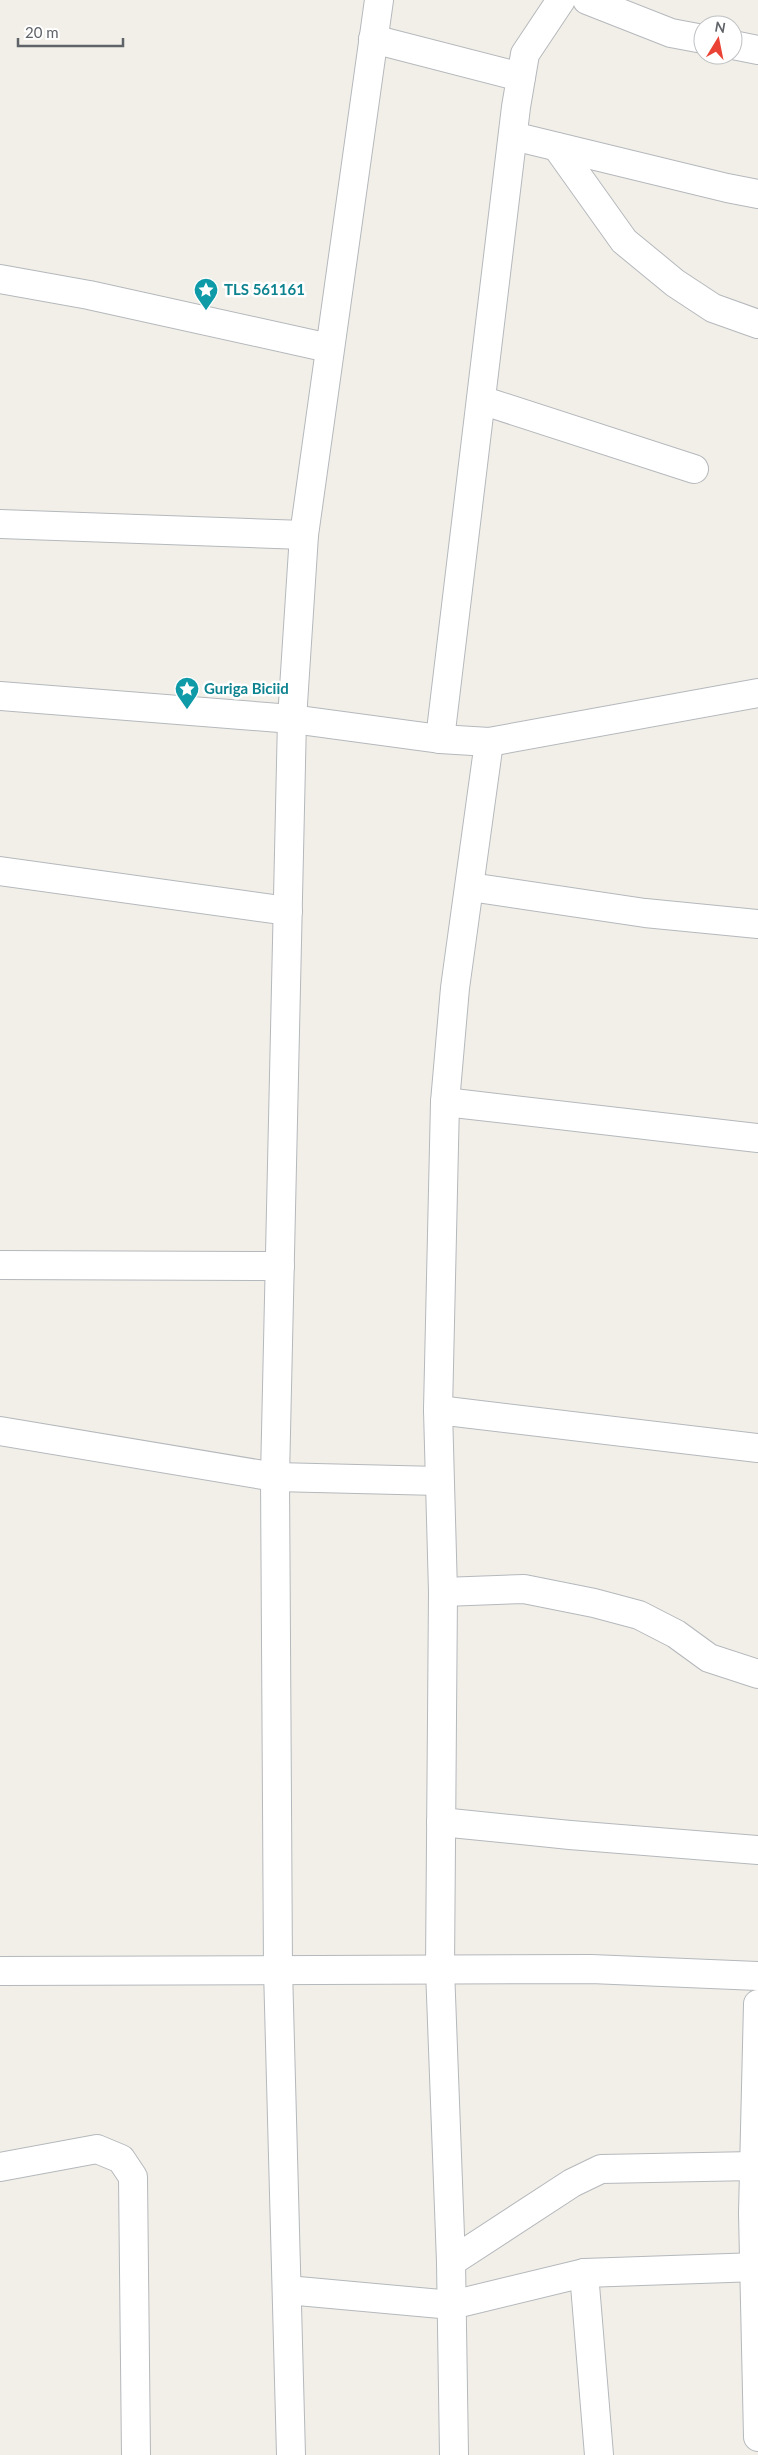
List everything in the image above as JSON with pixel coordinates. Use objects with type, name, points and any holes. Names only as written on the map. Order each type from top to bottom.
[{"type":"street","points":[[291,2455],[278,1969],[275,1476],[292,719],[304,535],[379,0]]},
{"type":"street","points":[[440,740],[521,77],[525,54],[561,0]]},
{"type":"street","points":[[587,0],[671,33],[693,37]]},
{"type":"street","points":[[373,39],[521,77]]},
{"type":"street","points":[[743,47],[758,50]]},
{"type":"street","points":[[513,136],[758,194]]},
{"type":"street","points":[[557,147],[624,241],[676,283],[713,308],[758,324]]},
{"type":"street","points":[[0,279],[98,297],[329,348]]},
{"type":"street","points":[[481,400],[694,469]]},
{"type":"street","points":[[0,524],[304,535]]},
{"type":"street","points":[[0,696],[292,719],[440,740],[489,742],[737,695],[758,693]]},
{"type":"street","points":[[454,2455],[452,2305],[440,1969],[443,1592],[438,1410],[444,1102],[455,988],[489,742]]},
{"type":"street","points":[[0,871],[288,911]]},
{"type":"street","points":[[470,887],[645,913],[758,924]]},
{"type":"street","points":[[444,1102],[758,1138]]},
{"type":"street","points":[[0,1265],[280,1266]]},
{"type":"street","points":[[438,1410],[758,1448]]},
{"type":"street","points":[[0,1431],[275,1476],[439,1481]]},
{"type":"street","points":[[443,1592],[524,1589],[594,1603],[639,1616],[676,1634],[709,1658],[758,1674]]},
{"type":"street","points":[[441,1822],[570,1835],[758,1850]]},
{"type":"street","points":[[0,1971],[591,1969],[758,1976]]},
{"type":"street","points":[[758,2004],[754,2166],[758,2437]]},
{"type":"street","points":[[0,2167],[98,2149],[122,2158],[133,2177],[136,2455]]},
{"type":"street","points":[[450,2262],[572,2183],[601,2169],[754,2166]]},
{"type":"street","points":[[286,2290],[452,2305],[584,2272],[756,2266]]},
{"type":"street","points":[[584,2272],[599,2455]]},
{"type":"street","points":[[758,2448],[758,2455]]},
{"type":"place","name":"TLS 561161","points":[[206,311]]},
{"type":"place","name":"Guriga Biciid","points":[[187,710]]}]
